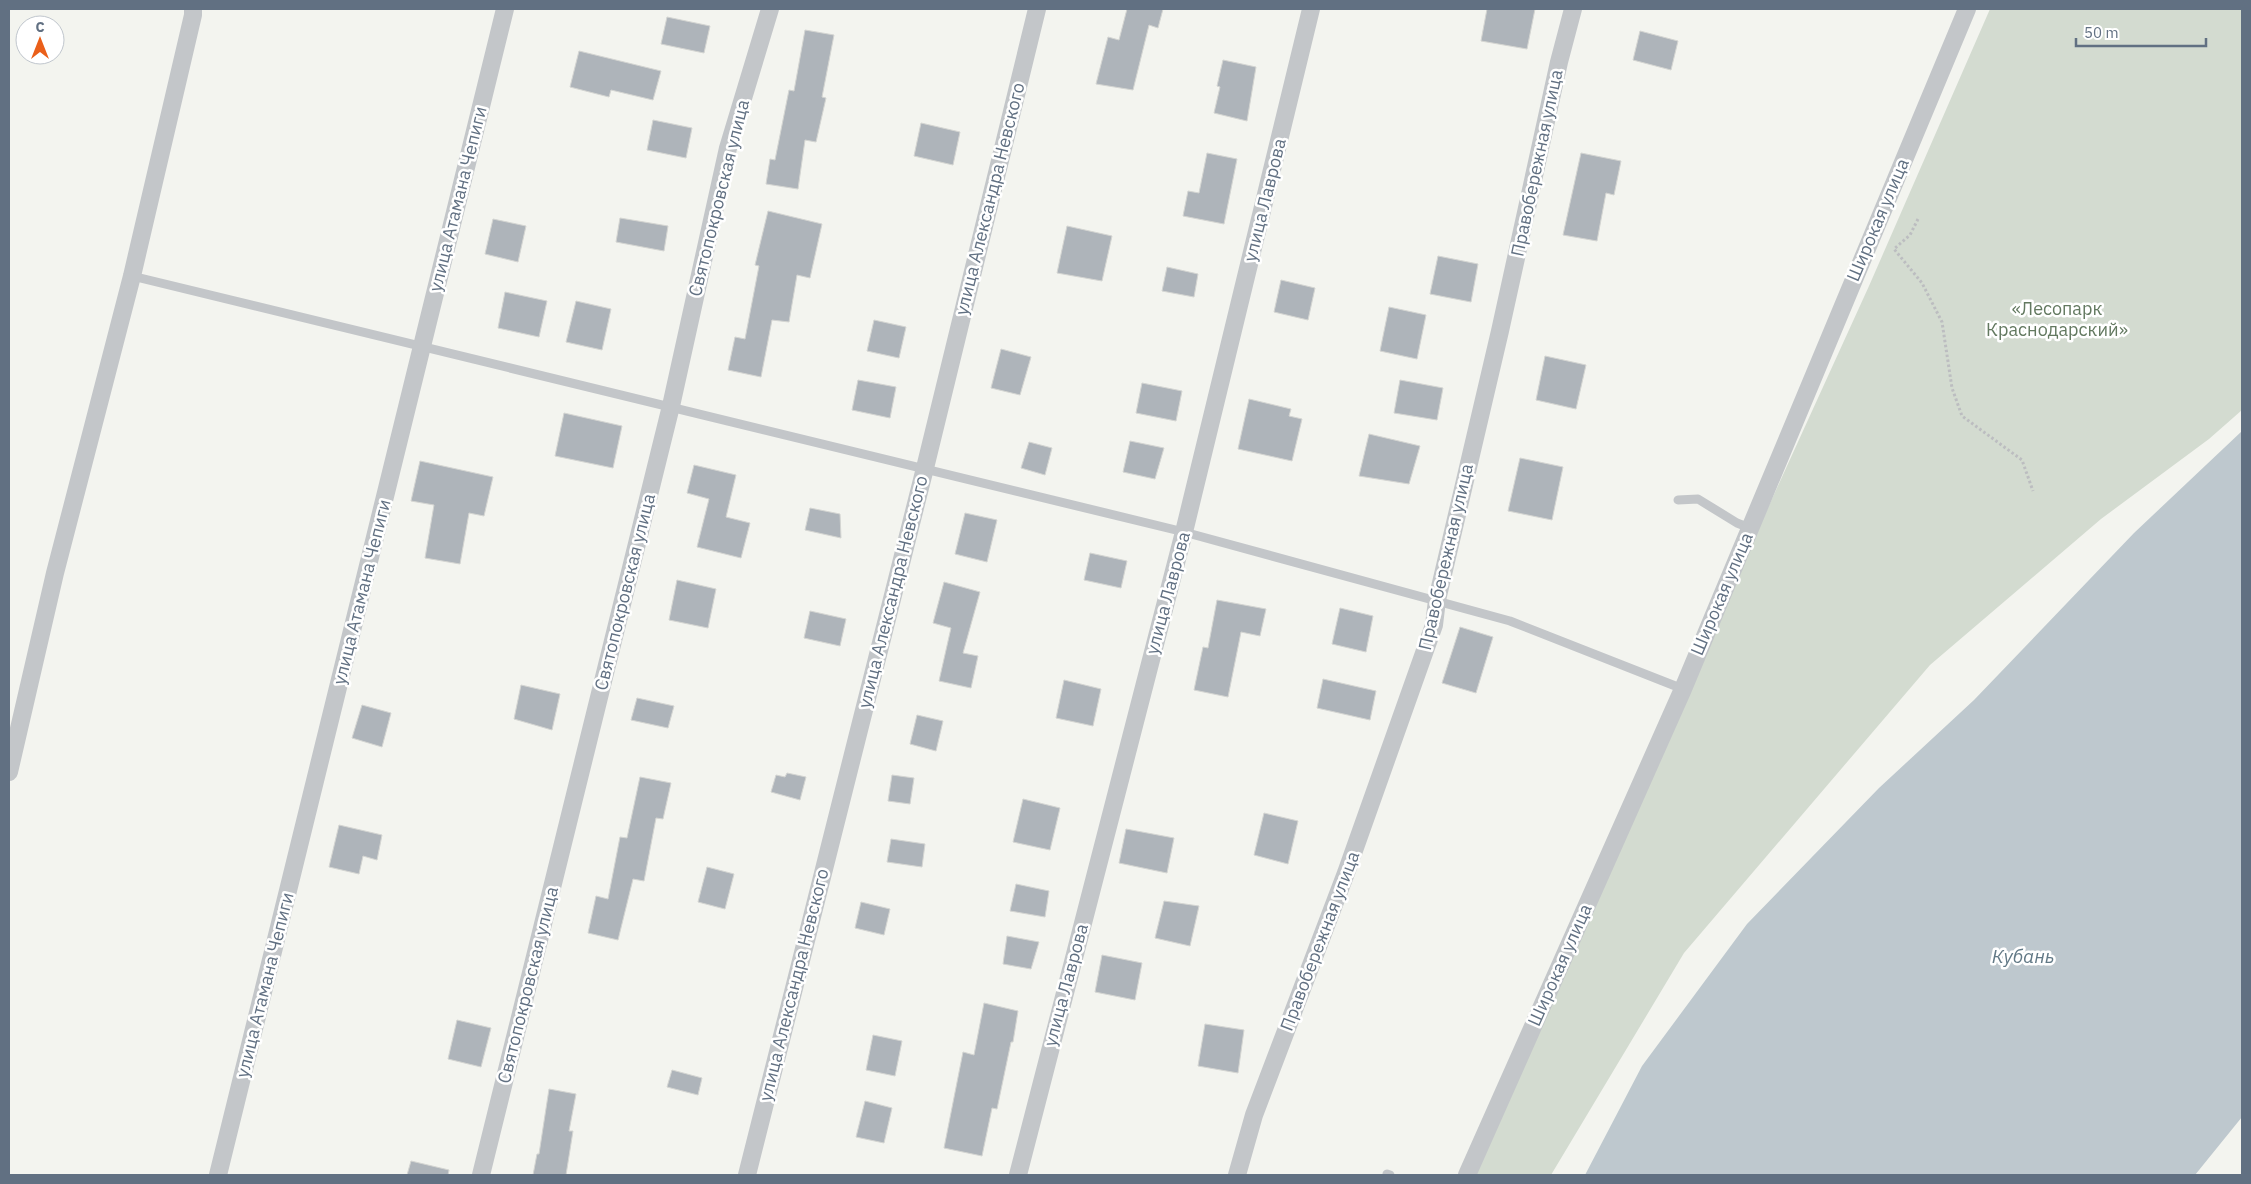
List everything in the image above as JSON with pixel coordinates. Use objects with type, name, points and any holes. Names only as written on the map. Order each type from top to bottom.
[{"type":"street","points":[[9,772],[58,563],[132,276],[173,107],[193,9]]},
{"type":"street","name":"улица Атамана Чепиги","points":[[218,1175],[505,9]]},
{"type":"street","name":"Святопокровская улица","points":[[481,1175],[671,406],[728,148],[770,9]]},
{"type":"street","name":"улица Александра Невского","points":[[746,1175],[925,468],[1037,9]]},
{"type":"street","name":"улица Лаврова","points":[[1018,1175],[1184,532],[1311,9]]},
{"type":"street","name":"Правобережная улица","points":[[1237,1175],[1254,1115],[1346,873],[1434,625],[1436,600],[1500,331],[1559,62],[1573,9]]},
{"type":"street","name":"Широкая улица","points":[[1468,1175],[1683,689],[1967,9]]},
{"type":"lane","points":[[132,276],[1184,532],[1510,621],[1683,689]]},
{"type":"lane","points":[[1678,500],[1698,500],[1750,528]]},
{"type":"path","points":[[1918,219],[1910,235],[1894,249],[1922,282],[1942,322],[1952,388],[1962,416],[2022,460],[2033,491]]},
{"type":"green space","name":"«Лесопарк Краснодарский»","points":[[1990,9],[2242,9],[2242,410],[2209,439],[2101,519],[1930,665],[1684,953],[1551,1175],[1464,1175],[1869,286]]},
{"type":"water","name":"Кубань","points":[[2242,431],[2242,1117],[2195,1175],[1585,1175],[1642,1066],[1747,924],[1879,788],[1974,700],[2134,533]]},
{"type":"building","points":[[1127,9],[1163,9],[1158,28],[1149,25],[1133,90],[1096,84],[1108,37],[1119,40]]},
{"type":"building","points":[[1487,9],[1535,9],[1527,49],[1481,41]]},
{"type":"building","points":[[667,17],[710,26],[704,53],[661,44]]},
{"type":"building","points":[[805,30],[834,35],[822,97],[826,98],[816,142],[805,140],[798,189],[766,184],[770,159],[775,160],[789,90],[794,91]]},
{"type":"building","points":[[1640,31],[1678,41],[1671,70],[1633,60]]},
{"type":"building","points":[[579,51],[661,71],[653,100],[611,90],[609,97],[570,87]]},
{"type":"building","points":[[1223,60],[1256,67],[1247,121],[1214,113],[1220,87],[1217,86]]},
{"type":"building","points":[[653,120],[692,128],[686,158],[647,150]]},
{"type":"building","points":[[921,123],[960,132],[953,165],[914,156]]},
{"type":"building","points":[[1207,153],[1237,159],[1224,224],[1183,216],[1188,191],[1199,193]]},
{"type":"building","points":[[1581,153],[1621,161],[1614,195],[1606,193],[1597,241],[1563,235]]},
{"type":"building","points":[[768,211],[822,224],[810,278],[797,275],[789,322],[772,320],[761,377],[728,370],[735,337],[745,339],[759,266],[755,265]]},
{"type":"building","points":[[620,218],[668,226],[664,251],[616,242]]},
{"type":"building","points":[[493,219],[526,226],[518,262],[485,254]]},
{"type":"building","points":[[1067,226],[1112,236],[1102,281],[1057,273]]},
{"type":"building","points":[[1438,256],[1478,264],[1471,302],[1430,294]]},
{"type":"building","points":[[1167,267],[1198,274],[1194,297],[1162,291]]},
{"type":"building","points":[[1281,280],[1315,288],[1308,320],[1274,312]]},
{"type":"building","points":[[505,292],[547,301],[539,337],[498,328]]},
{"type":"building","points":[[576,301],[611,309],[602,350],[566,342]]},
{"type":"building","points":[[1389,307],[1426,315],[1417,359],[1380,351]]},
{"type":"building","points":[[874,320],[906,327],[899,358],[867,351]]},
{"type":"building","points":[[1001,349],[1031,357],[1020,395],[991,388]]},
{"type":"building","points":[[1545,356],[1586,365],[1576,409],[1536,400]]},
{"type":"building","points":[[858,380],[896,387],[890,418],[852,410]]},
{"type":"building","points":[[1400,380],[1443,388],[1437,420],[1394,413]]},
{"type":"building","points":[[1142,383],[1182,391],[1176,421],[1136,413]]},
{"type":"building","points":[[1249,399],[1291,409],[1289,416],[1302,419],[1292,461],[1238,449]]},
{"type":"building","points":[[564,413],[622,426],[613,468],[555,456]]},
{"type":"building","points":[[1369,434],[1420,446],[1409,484],[1359,476]]},
{"type":"building","points":[[1130,441],[1164,448],[1155,479],[1123,472]]},
{"type":"building","points":[[1029,442],[1052,448],[1045,475],[1021,468]]},
{"type":"building","points":[[1520,458],[1563,467],[1552,520],[1508,511]]},
{"type":"building","points":[[420,461],[493,477],[484,516],[469,513],[460,564],[425,558],[434,505],[411,501]]},
{"type":"building","points":[[694,465],[736,475],[726,517],[750,523],[741,558],[697,547],[709,499],[687,493]]},
{"type":"building","points":[[810,508],[840,514],[841,538],[805,530]]},
{"type":"building","points":[[965,513],[997,520],[987,562],[955,554]]},
{"type":"building","points":[[1090,553],[1127,561],[1121,588],[1084,580]]},
{"type":"building","points":[[677,580],[716,589],[708,628],[669,620]]},
{"type":"building","points":[[944,582],[980,592],[963,653],[978,656],[971,688],[939,681],[951,628],[933,623]]},
{"type":"building","points":[[1217,600],[1266,609],[1260,636],[1241,632],[1228,697],[1194,690],[1203,647],[1208,648]]},
{"type":"building","points":[[1340,608],[1373,616],[1366,652],[1332,644]]},
{"type":"building","points":[[810,611],[846,619],[840,646],[804,638]]},
{"type":"building","points":[[1460,627],[1493,637],[1476,693],[1442,683]]},
{"type":"building","points":[[1323,679],[1376,691],[1370,720],[1317,708]]},
{"type":"building","points":[[1064,680],[1101,689],[1093,726],[1056,718]]},
{"type":"building","points":[[521,685],[560,694],[552,730],[514,719]]},
{"type":"building","points":[[637,698],[674,706],[668,728],[631,720]]},
{"type":"building","points":[[362,705],[391,713],[382,747],[352,738]]},
{"type":"building","points":[[917,715],[943,721],[936,751],[910,744]]},
{"type":"building","points":[[787,773],[806,777],[800,800],[771,792],[776,775],[785,777]]},
{"type":"building","points":[[892,775],[914,778],[910,804],[888,801]]},
{"type":"building","points":[[640,777],[671,783],[663,819],[656,818],[644,881],[633,879],[618,940],[588,933],[596,896],[608,899],[620,837],[627,838]]},
{"type":"building","points":[[1023,799],[1060,808],[1050,850],[1013,842]]},
{"type":"building","points":[[1264,813],[1298,821],[1288,864],[1254,855]]},
{"type":"building","points":[[339,825],[382,835],[377,860],[363,856],[359,874],[329,867]]},
{"type":"building","points":[[1126,829],[1174,838],[1167,873],[1119,863]]},
{"type":"building","points":[[891,839],[925,844],[922,867],[887,862]]},
{"type":"building","points":[[707,867],[734,874],[725,909],[698,902]]},
{"type":"building","points":[[1016,884],[1049,891],[1045,917],[1010,911]]},
{"type":"building","points":[[1164,901],[1199,906],[1190,946],[1155,938]]},
{"type":"building","points":[[861,902],[890,909],[884,935],[855,928]]},
{"type":"building","points":[[1007,936],[1039,942],[1031,969],[1003,964]]},
{"type":"building","points":[[1102,955],[1142,963],[1135,1000],[1095,992]]},
{"type":"building","points":[[984,1003],[1018,1011],[1013,1042],[1011,1042],[997,1109],[992,1108],[982,1156],[944,1148],[963,1052],[974,1055]]},
{"type":"building","points":[[457,1020],[491,1028],[481,1067],[448,1059]]},
{"type":"building","points":[[1205,1024],[1244,1030],[1238,1073],[1198,1066]]},
{"type":"building","points":[[873,1035],[902,1041],[895,1076],[866,1070]]},
{"type":"building","points":[[672,1070],[702,1078],[698,1095],[667,1087]]},
{"type":"building","points":[[549,1089],[576,1094],[569,1131],[573,1131],[566,1175],[533,1175],[537,1154],[539,1154]]},
{"type":"building","points":[[865,1101],[892,1108],[884,1143],[856,1137]]},
{"type":"building","points":[[411,1161],[449,1170],[448,1175],[407,1175]]}]
